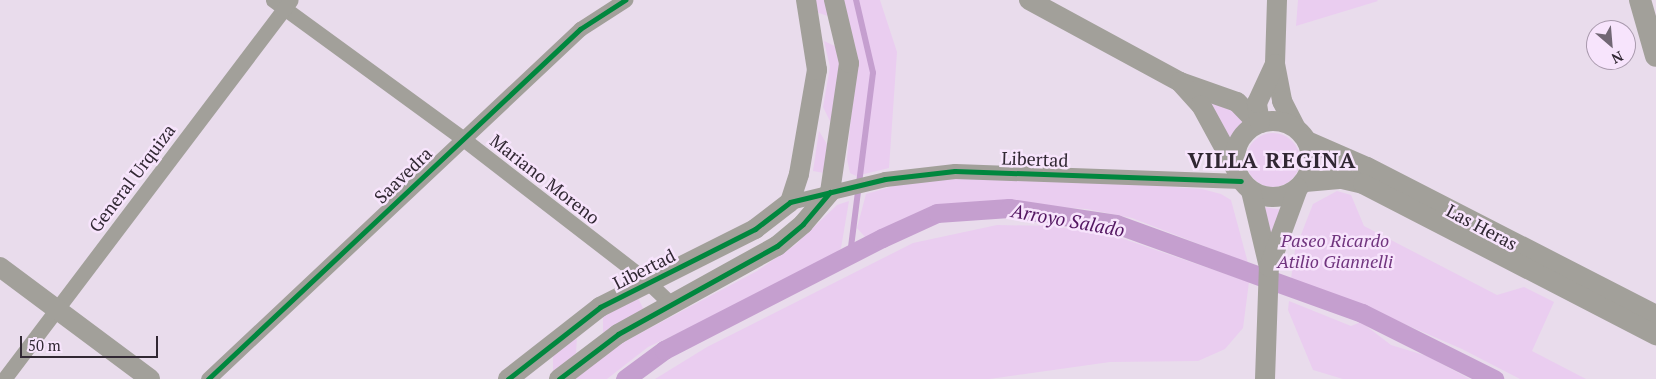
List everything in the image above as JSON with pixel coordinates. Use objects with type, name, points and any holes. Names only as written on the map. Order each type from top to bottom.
[{"type":"main road","points":[[1640,0],[1656,56]]},
{"type":"street","name":"Saavedra","points":[[208,379],[462,138],[580,30],[625,0]]},
{"type":"street","points":[[790,202],[799,174],[817,70],[806,0]]},
{"type":"street","points":[[559,379],[618,334],[670,303],[777,246],[838,190],[850,64],[834,0]]},
{"type":"street","points":[[1028,0],[1180,82],[1237,102],[1259,124]]},
{"type":"street","points":[[1265,379],[1269,267],[1312,162],[1301,134],[1282,101],[1275,64],[1277,0]]},
{"type":"street","name":"Mariano Moreno","points":[[283,3],[647,281],[670,303]]},
{"type":"street","name":"General Urquiza","points":[[4,379],[283,3]]},
{"type":"street","points":[[1259,124],[1257,103],[1275,64]]},
{"type":"street","points":[[1180,82],[1200,105],[1243,181],[1275,198],[1302,185]]},
{"type":"street","points":[[1269,267],[1235,154],[1238,143],[1245,133],[1259,124],[1275,121],[1301,134]]},
{"type":"street","name":"Las Heras","points":[[1301,134],[1656,315]]},
{"type":"street","name":"Libertad","points":[[508,379],[600,307],[647,281],[754,230],[790,202],[910,174],[976,171],[1243,181]]},
{"type":"street","name":"Las Heras","points":[[1302,185],[1342,179],[1363,184],[1656,335]]},
{"type":"street","points":[[0,267],[150,379]]},
{"type":"green space","points":[[813,0],[826,0],[831,17],[816,12]]},
{"type":"green space","points":[[842,0],[880,0],[897,52],[889,168],[856,176],[850,173],[847,159],[857,53]]},
{"type":"green space","points":[[1298,0],[1377,0],[1378,1],[1296,26]]},
{"type":"green space","points":[[824,41],[839,48],[842,56],[831,123],[823,107],[830,67]]},
{"type":"green space","points":[[1205,97],[1236,109],[1243,121],[1230,139]]},
{"type":"green space","points":[[819,131],[828,146],[824,173],[813,171]]},
{"type":"green space","points":[[1273,133],[1283,135],[1292,141],[1298,150],[1300,160],[1298,170],[1292,179],[1283,185],[1273,187],[1263,185],[1254,179],[1248,170],[1246,160],[1248,150],[1254,141],[1263,135]]},
{"type":"green space","points":[[965,177],[1102,182],[1202,189],[1221,194],[1231,200],[1248,263],[1132,218],[1087,209],[993,203],[947,207],[905,218],[866,238],[857,228],[866,194],[911,181]]},
{"type":"green space","name":"Paseo Ricardo Atilio Giannelli","points":[[1337,191],[1351,195],[1364,226],[1497,295],[1524,287],[1554,302],[1532,351],[1586,379],[1520,379],[1462,349],[1347,299],[1291,279],[1295,250],[1313,204]]},
{"type":"green space","points":[[849,201],[841,248],[822,266],[648,347],[607,379],[573,379],[624,342],[757,271],[795,245],[837,205]]},
{"type":"green space","points":[[1257,206],[1284,210],[1272,248]]},
{"type":"green space","points":[[997,225],[1053,226],[1121,238],[1249,282],[1243,328],[1225,349],[1198,361],[1110,362],[989,379],[655,379],[707,347],[913,243]]},
{"type":"green space","points":[[638,298],[644,310],[603,333],[603,316]]},
{"type":"green space","points":[[1289,301],[1351,326],[1361,322],[1391,345],[1427,356],[1470,379],[1343,379],[1313,370],[1288,310]]},
{"type":"green space","points":[[577,336],[576,354],[553,372],[553,354]]},
{"type":"waterway","points":[[850,255],[873,73],[856,0]]},
{"type":"waterway","name":"Arroyo Salado","points":[[625,379],[664,350],[882,238],[937,213],[1009,208],[1116,224],[1362,313],[1494,379]]},
{"type":"cycle path","points":[[208,379],[580,29],[625,0]]},
{"type":"cycle path","points":[[508,379],[600,307],[755,229],[790,202],[885,179],[955,171],[1241,181]]},
{"type":"cycle path","points":[[559,379],[618,334],[777,246],[803,224],[830,192]]},
{"type":"district","name":"VILLA REGINA","points":[[1272,160]]}]
